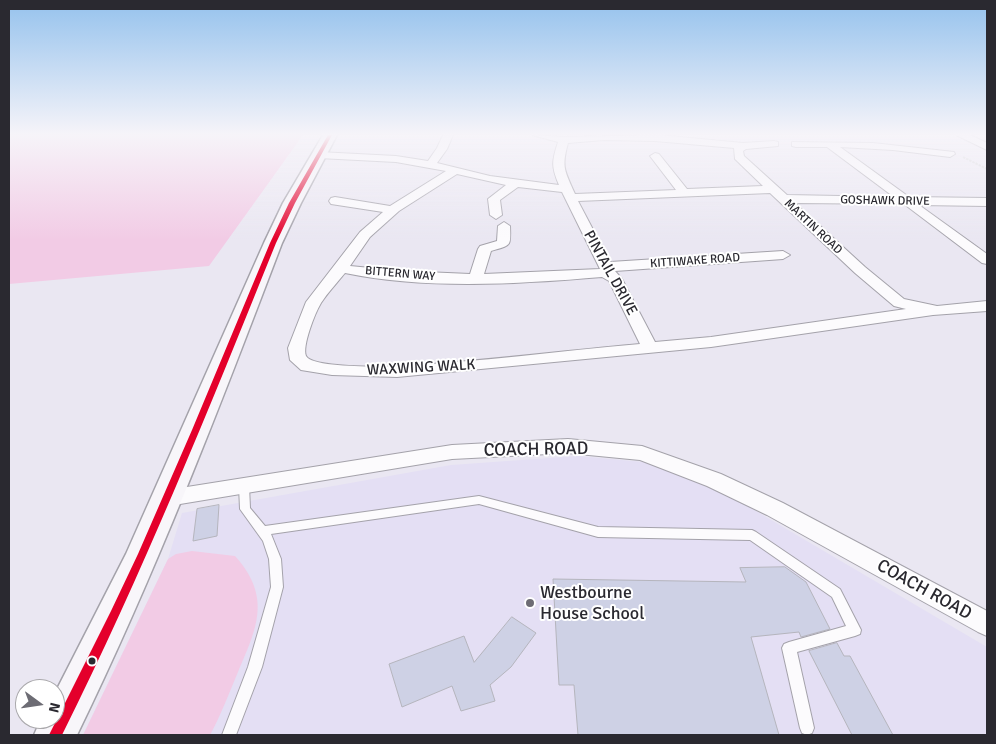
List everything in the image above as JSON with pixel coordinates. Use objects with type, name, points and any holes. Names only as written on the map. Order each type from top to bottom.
[{"type":"main road","points":[[55,735],[78,692],[168,498],[273,243],[292,203],[311,170]]},
{"type":"street","points":[[447,170],[568,193],[684,193],[773,189]]},
{"type":"street","name":"PINTAIL DRIVE","points":[[558,170],[568,193],[608,271],[650,348]]},
{"type":"street","points":[[666,170],[684,193]]},
{"type":"street","name":"MARTIN ROAD","points":[[753,170],[860,270],[899,303],[933,310]]},
{"type":"street","points":[[864,170],[987,260]]},
{"type":"street","name":"BITTERN WAY","points":[[455,172],[424,188],[393,210],[369,231],[342,268],[390,275],[475,280],[534,279],[608,271]]},
{"type":"street","points":[[475,280],[485,249],[504,243],[494,200],[516,183]]},
{"type":"street","name":"GOSHAWK DRIVE","points":[[784,199],[987,202]]},
{"type":"street","points":[[335,201],[393,210]]},
{"type":"street","name":"KITTIWAKE ROAD","points":[[608,271],[783,255]]},
{"type":"street","name":"WAXWING WALK","points":[[342,268],[314,302],[296,348],[299,360],[307,366],[355,372],[397,372],[650,348]]},
{"type":"street","points":[[650,348],[712,342],[933,310],[987,306]]},
{"type":"street","name":"COACH ROAD","points":[[168,498],[452,452],[568,446],[642,453],[714,480],[775,509],[987,624]]},
{"type":"lane","points":[[229,735],[257,658],[277,587],[275,559],[268,539],[245,509],[244,486]]},
{"type":"lane","points":[[262,530],[479,500],[598,532],[752,535],[836,592],[855,630],[789,648],[807,728]]},
{"type":"shaded area","points":[[9,170],[278,170],[209,266],[9,284]]},
{"type":"shaded area","name":"Westbourne House School","points":[[578,456],[654,463],[727,494],[987,647],[987,735],[83,735],[168,559],[182,513],[451,465]]},
{"type":"shaded area","points":[[192,551],[235,556],[247,571],[254,585],[257,599],[258,613],[251,641],[210,735],[83,735],[168,559],[176,554]]},
{"type":"building","points":[[219,505],[217,536],[193,541],[197,509]]},
{"type":"building","points":[[785,567],[806,582],[830,629],[801,637],[799,632],[751,637],[779,735],[578,735],[574,685],[559,685],[553,579],[746,582],[740,568]]},
{"type":"building","points":[[512,617],[536,633],[511,667],[490,685],[495,701],[461,711],[452,686],[402,707],[389,664],[464,636],[474,662]]},
{"type":"building","points":[[837,643],[844,656],[850,656],[893,735],[852,735],[809,651]]},
{"type":"transit line","points":[[55,735],[86,675],[143,554],[273,243],[311,170]]},
{"type":"place","name":"Westbourne House School","points":[[530,603]]}]
